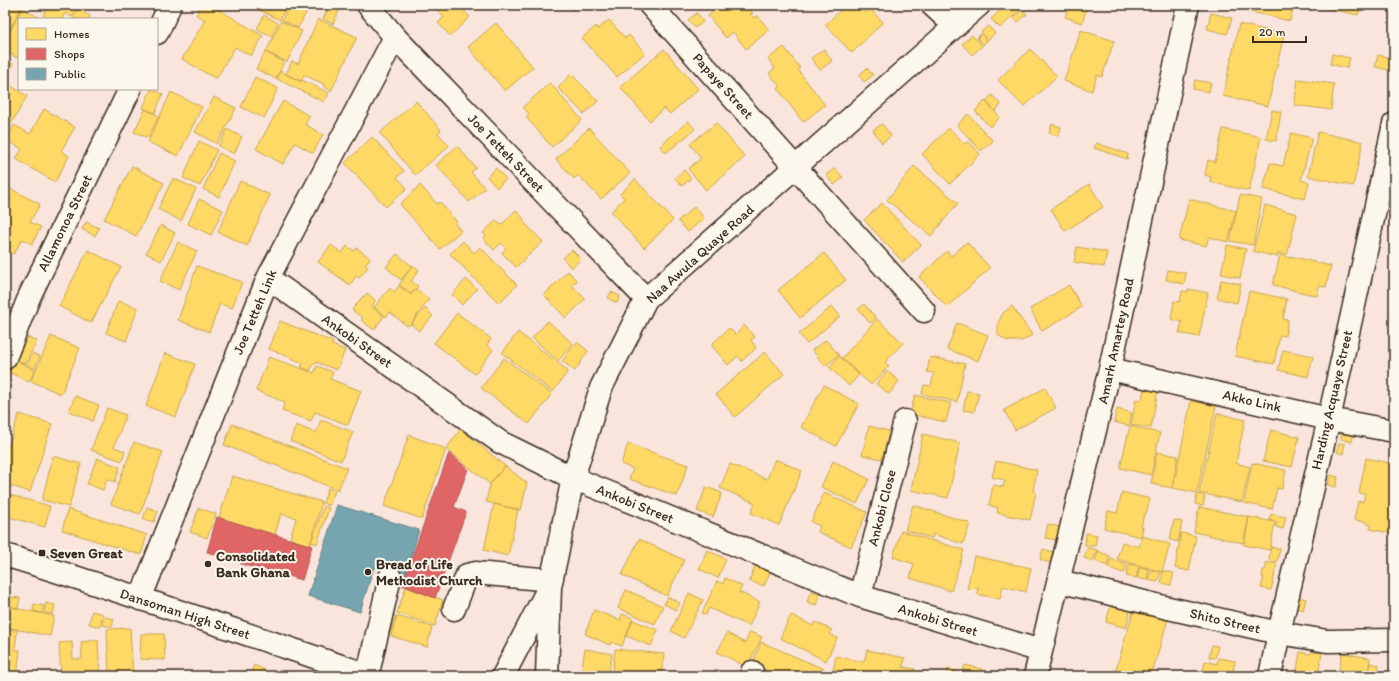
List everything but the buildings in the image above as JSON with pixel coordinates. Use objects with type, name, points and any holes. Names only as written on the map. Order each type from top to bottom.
[{"type":"street","points":[[158,31],[170,5]]},
{"type":"street","name":"Joe Tetteh Street","points":[[368,5],[395,37],[646,299]]},
{"type":"street","name":"Papaye Street","points":[[650,5],[797,167],[924,311]]},
{"type":"street","points":[[932,5],[955,26]]},
{"type":"street","name":"Naa Awula Quaye Road","points":[[547,676],[550,584],[573,478],[601,388],[646,299],[979,5]]},
{"type":"street","name":"Amarh Amartey Road","points":[[1035,676],[1110,369],[1188,5]]},
{"type":"street","name":"Joe Tetteh Link","points":[[140,599],[268,278],[395,37]]},
{"type":"street","name":"Allamonoa Street","points":[[5,358],[30,295],[130,90]]},
{"type":"street","name":"Harding Acquaye Street","points":[[1270,676],[1278,633],[1329,419],[1394,124]]},
{"type":"street","name":"Ankobi Street","points":[[268,278],[500,442],[573,478],[860,596],[1042,652]]},
{"type":"street","name":"Akko Link","points":[[1110,369],[1329,419],[1394,432]]},
{"type":"street","name":"Ankobi Close","points":[[860,596],[905,421]]},
{"type":"street","name":"Dansoman High Street","points":[[5,555],[76,577],[367,674]]},
{"type":"street","points":[[454,609],[467,575],[476,573],[550,584]]},
{"type":"street","points":[[367,674],[390,577]]},
{"type":"street","name":"Shito Street","points":[[1059,581],[1278,633],[1327,641],[1394,640]]},
{"type":"street","name":"Naa Awula Quaye Road","points":[[503,676],[550,584]]},
{"type":"place","name":"Seven Great","points":[[42,553]]},
{"type":"place","name":"Consolidated Bank Ghana","points":[[208,564]]},
{"type":"place","name":"Bread of Life Methodist Church","points":[[368,572]]}]
